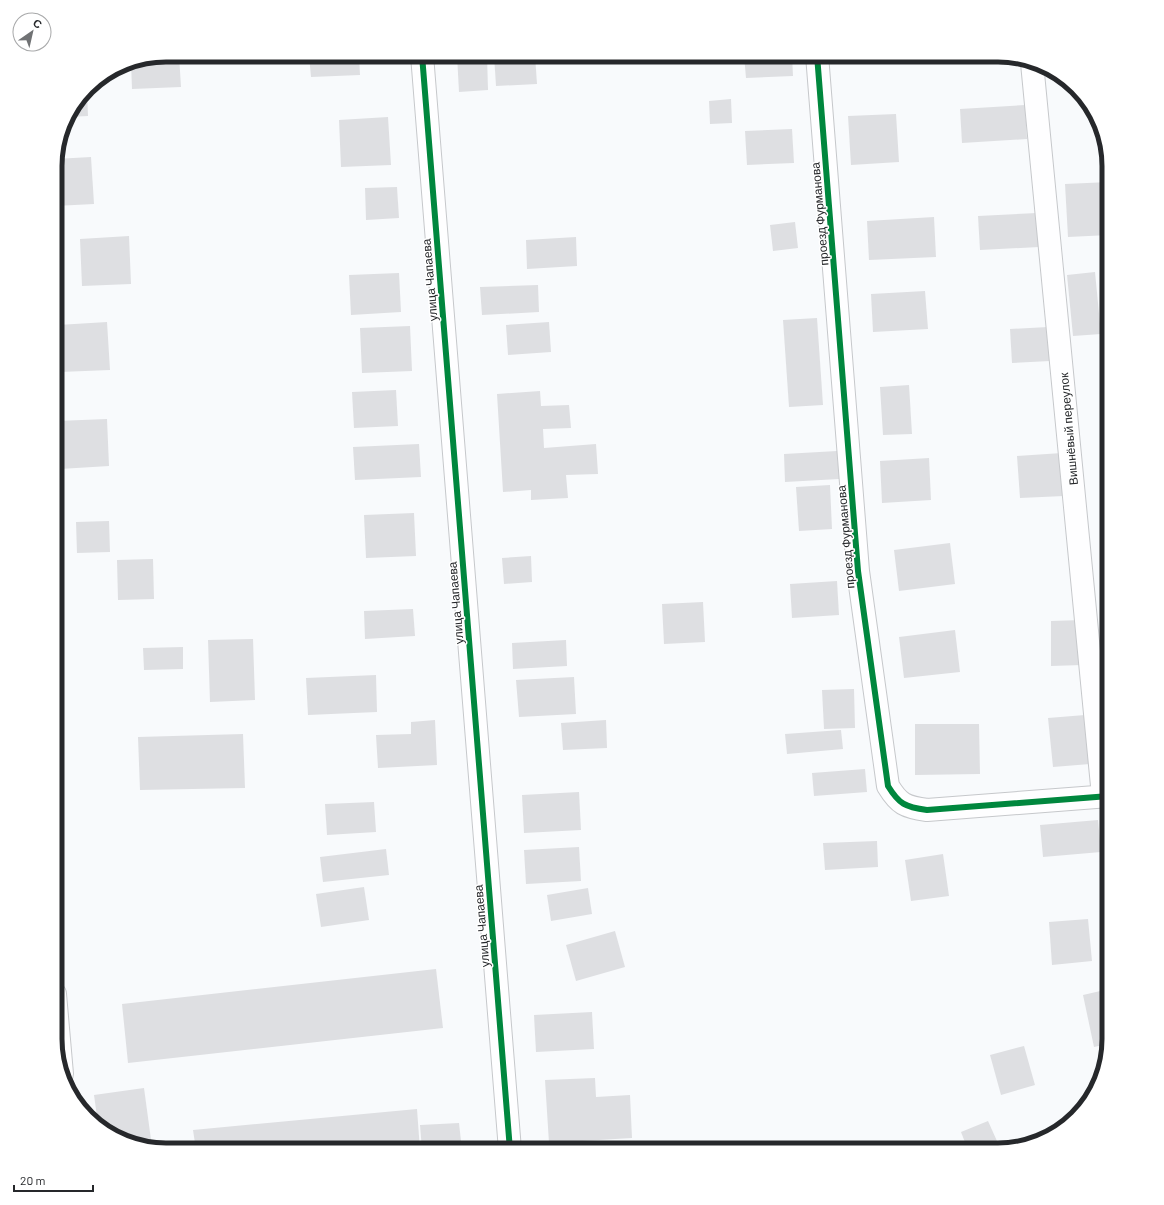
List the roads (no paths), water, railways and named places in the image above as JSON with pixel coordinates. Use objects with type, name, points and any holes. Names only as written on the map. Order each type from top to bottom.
[{"type":"street","name":"улица Чапаева","points":[[423,62],[509,1143]]},
{"type":"street","name":"проезд Фурманова","points":[[818,62],[858,571],[888,786],[896,799],[912,808],[926,810],[1102,796]]},
{"type":"street","name":"Вишнёвый переулок","points":[[1033,68],[1102,756]]}]
